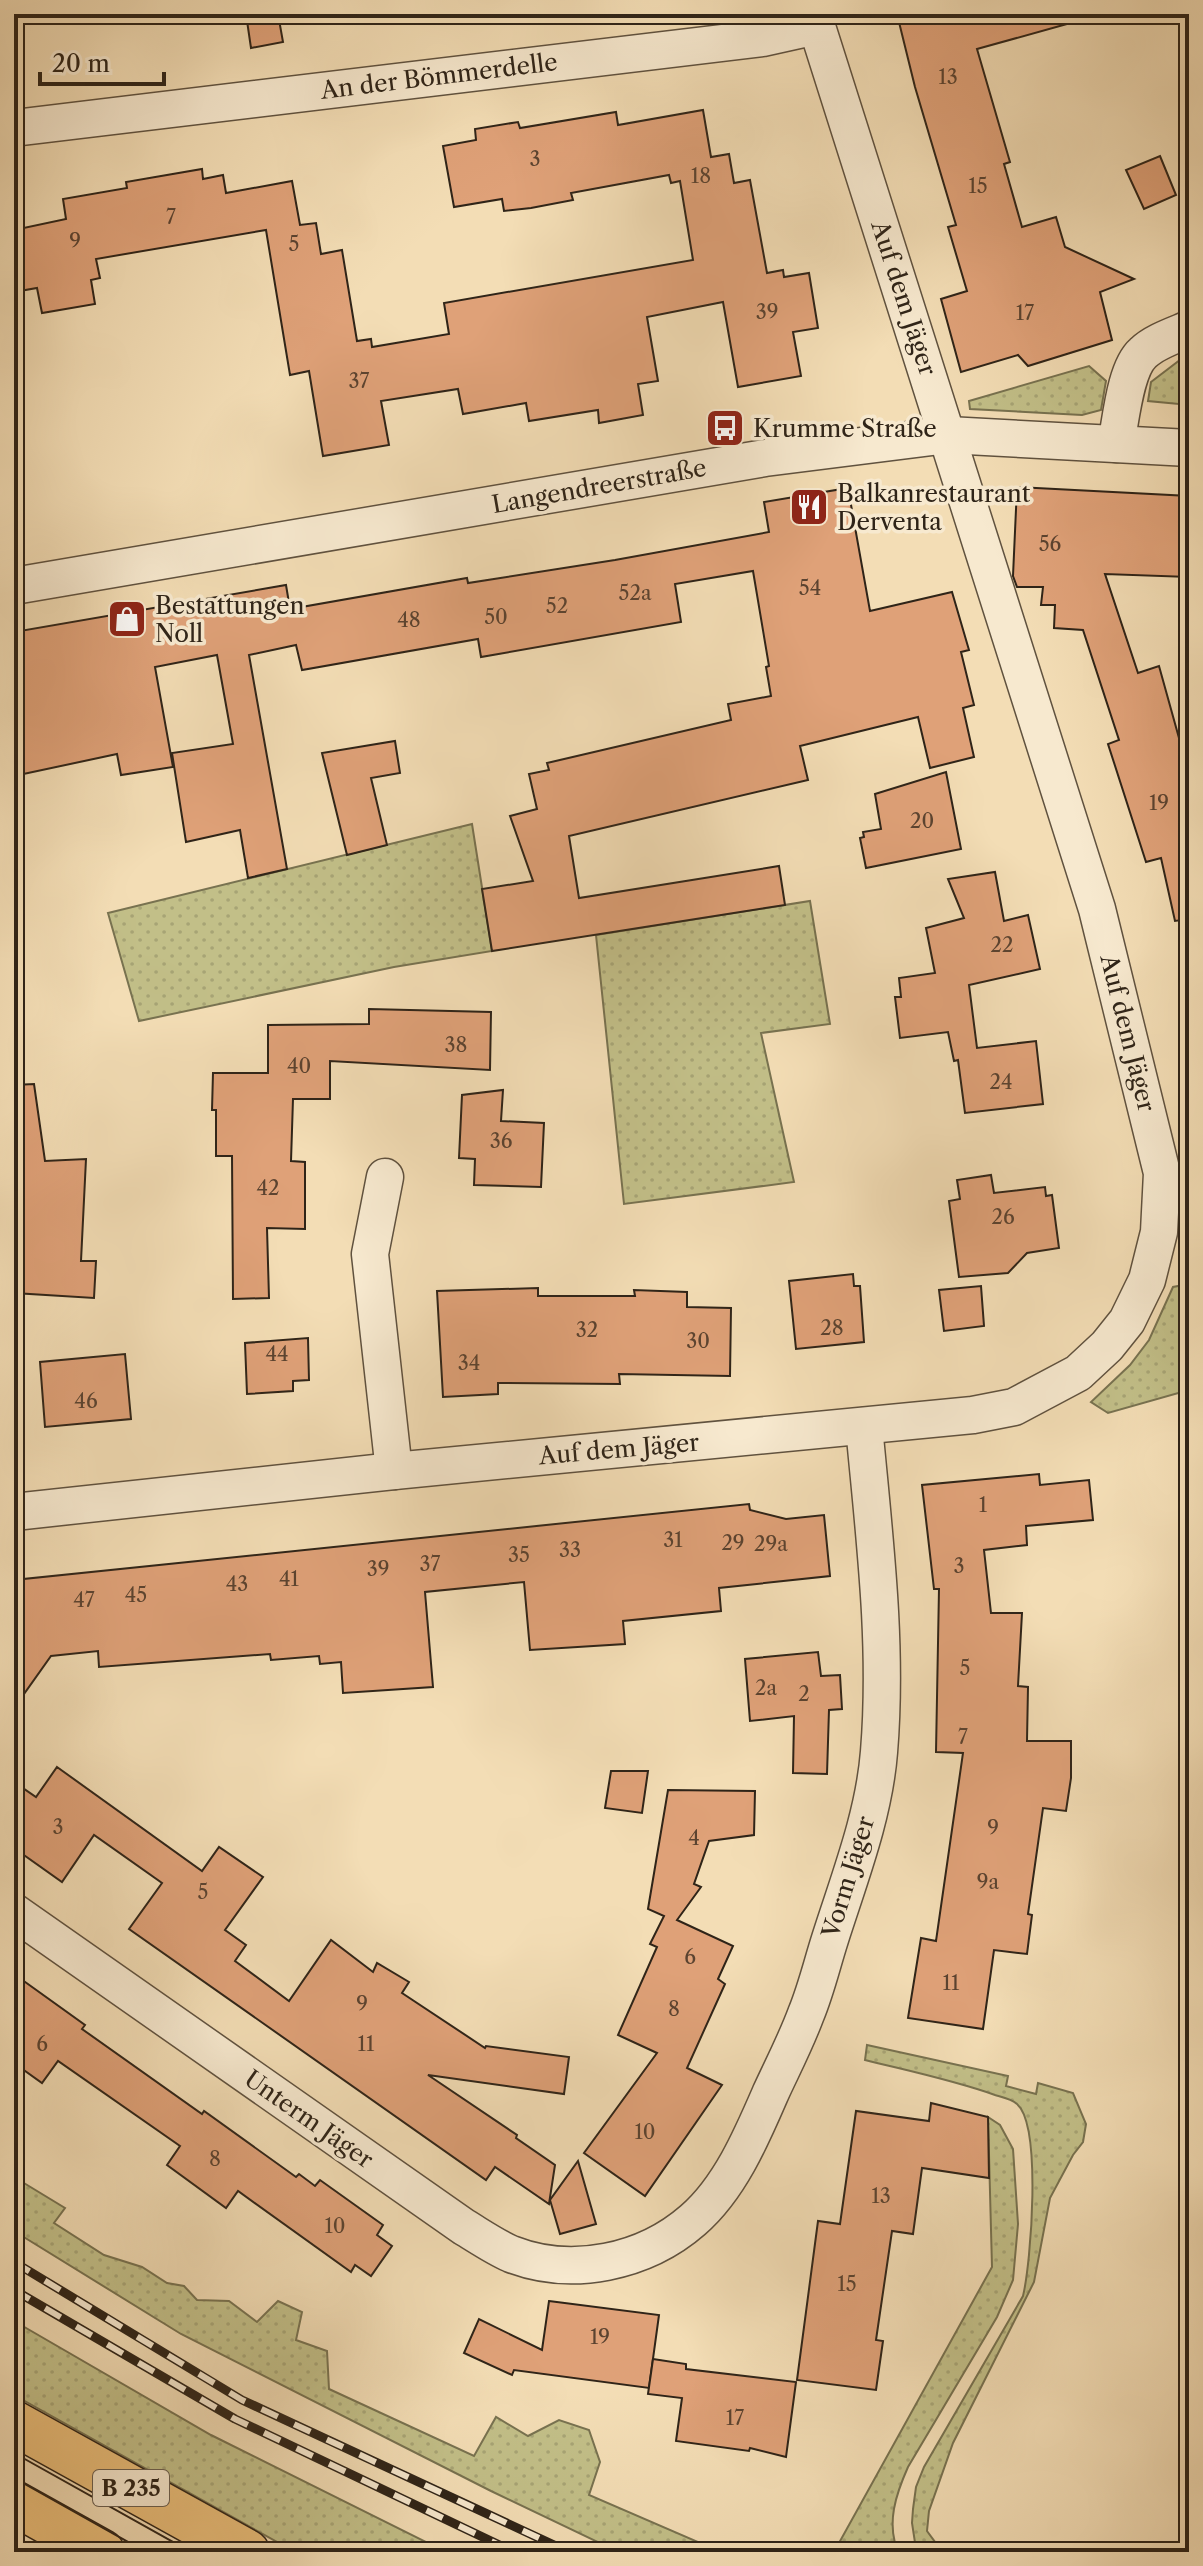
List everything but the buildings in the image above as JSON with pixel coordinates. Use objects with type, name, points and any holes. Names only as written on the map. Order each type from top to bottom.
[{"type":"main road","name":"B 235","points":[[14,2423],[247,2552]]},
{"type":"main road","name":"B 235","points":[[14,2503],[102,2552]]},
{"type":"street","name":"An der Bömmerdelle","points":[[14,128],[763,38],[815,20]]},
{"type":"street","name":"Auf dem Jäger","points":[[14,1512],[394,1471],[973,1415],[1014,1407],[1078,1373],[1107,1346],[1127,1321],[1147,1280],[1159,1232],[1162,1173],[1097,909],[815,20]]},
{"type":"street","points":[[1116,444],[1128,386],[1143,353],[1189,329]]},
{"type":"street","name":"Langendreerstraße","points":[[14,586],[765,458],[948,435],[1189,448]]},
{"type":"street","points":[[385,1177],[370,1254],[394,1471]]},
{"type":"street","name":"Vorm Jäger","points":[[627,2257],[657,2245],[693,2220],[724,2182],[750,2138],[807,2012],[863,1833],[875,1785],[879,1750],[883,1626],[864,1426]]},
{"type":"street","name":"Unterm Jäger","points":[[14,1912],[487,2241],[518,2256],[557,2264],[577,2265],[627,2257]]},
{"type":"shaded area","points":[[1189,353],[1189,405],[1148,401],[1151,382]]},
{"type":"shaded area","points":[[1089,366],[1106,381],[1101,410],[1082,415],[970,409],[969,401]]},
{"type":"shaded area","points":[[472,824],[492,951],[394,967],[139,1021],[108,913]]},
{"type":"shaded area","points":[[810,901],[830,1024],[761,1033],[794,1182],[624,1204],[596,935]]},
{"type":"shaded area","points":[[1189,1284],[1189,1390],[1108,1413],[1091,1402],[1130,1365],[1149,1340],[1173,1287]]},
{"type":"shaded area","points":[[867,2045],[1008,2076],[1006,2086],[1036,2094],[1038,2083],[1073,2093],[1086,2124],[1083,2142],[1050,2198],[1034,2282],[953,2443],[929,2511],[927,2531],[938,2546],[936,2552],[919,2552],[916,2549],[912,2523],[916,2487],[924,2467],[1023,2296],[1031,2227],[1030,2139],[1025,2117],[1012,2101],[947,2080],[865,2060]]},
{"type":"shaded area","points":[[988,2117],[1000,2125],[1013,2149],[1018,2224],[1013,2280],[997,2317],[908,2467],[896,2498],[893,2519],[898,2552],[834,2552],[992,2267]]},
{"type":"shaded area","points":[[14,2177],[65,2208],[54,2223],[104,2255],[142,2267],[167,2283],[184,2286],[197,2300],[229,2301],[257,2322],[278,2301],[302,2312],[296,2340],[327,2351],[329,2389],[474,2456],[496,2417],[528,2436],[559,2420],[589,2430],[600,2462],[589,2495],[721,2552],[623,2552],[604,2545],[181,2334],[14,2231]]},
{"type":"shaded area","points":[[14,2321],[211,2435],[446,2552],[295,2552],[14,2395]]},
{"type":"tram line","points":[[14,2453],[191,2552]]},
{"type":"tram line","points":[[14,2478],[146,2552]]},
{"type":"railway","points":[[14,2262],[242,2400],[569,2552]]},
{"type":"railway","points":[[14,2290],[235,2419],[514,2552]]},
{"type":"place","name":"Krumme Straße","points":[[725,428]]},
{"type":"place","name":"Balkanrestaurant Derventa","points":[[809,507]]},
{"type":"place","name":"Bestattungen Noll","points":[[127,619]]}]
